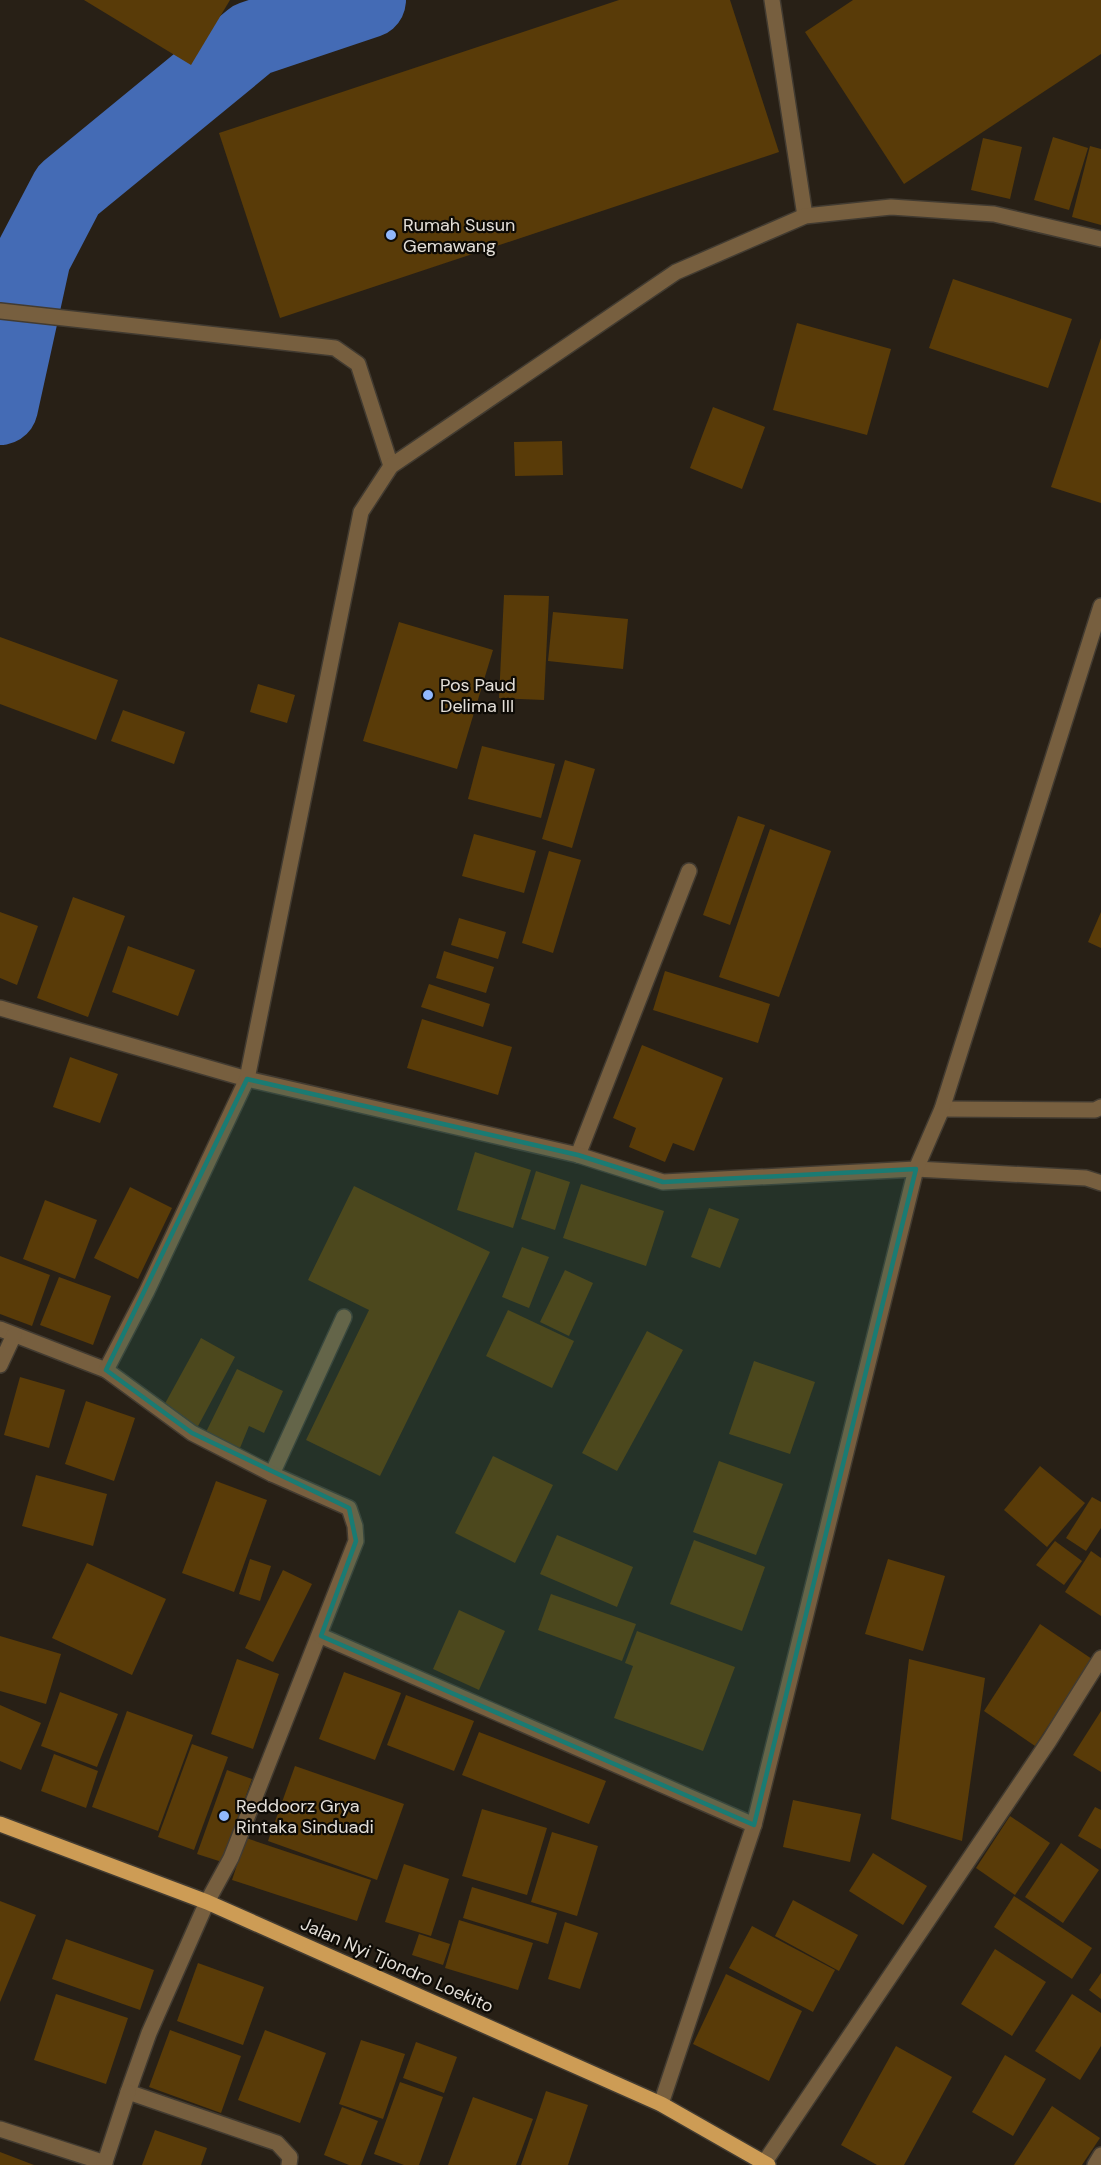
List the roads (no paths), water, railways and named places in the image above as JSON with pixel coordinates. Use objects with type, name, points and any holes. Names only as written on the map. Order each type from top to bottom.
[{"type":"main road","name":"Jalan Nyi Tjondro Loekito","points":[[0,1824],[207,1902],[662,2104],[766,2164]]},
{"type":"street","points":[[772,0],[805,216]]},
{"type":"street","points":[[106,1370],[147,1291],[247,1078],[361,512],[392,466],[676,272],[805,216],[891,207],[994,214],[1101,239]]},
{"type":"street","points":[[0,311],[335,348],[358,364],[392,466]]},
{"type":"street","points":[[662,2104],[754,1825],[916,1169],[942,1109],[1101,606]]},
{"type":"street","points":[[578,1155],[689,871]]},
{"type":"street","points":[[0,1008],[247,1078],[578,1155],[663,1182],[916,1169],[1086,1178],[1101,1183]]},
{"type":"street","points":[[942,1109],[1095,1110],[1101,1107]]},
{"type":"street","points":[[272,1474],[344,1317]]},
{"type":"street","points":[[0,1365],[7,1332],[106,1370],[192,1433],[272,1474],[349,1508],[355,1526],[356,1541],[321,1635],[231,1858],[207,1902],[149,2033],[105,2164],[0,2129]]},
{"type":"street","points":[[321,1635],[754,1825]]},
{"type":"street","points":[[766,2164],[1101,1658]]},
{"type":"street","points":[[128,2092],[277,2144],[290,2157],[289,2165]]},
{"type":"street","points":[[1095,2165],[1101,2155]]},
{"type":"waterway","points":[[0,407],[33,257],[68,190],[252,39],[368,0]]},
{"type":"place","name":"Rumah Susun Gemawang","points":[[391,235]]},
{"type":"place","name":"Pos Paud Delima III","points":[[428,695]]},
{"type":"place","name":"Reddoorz Grya Rintaka Sinduadi","points":[[224,1816]]}]
